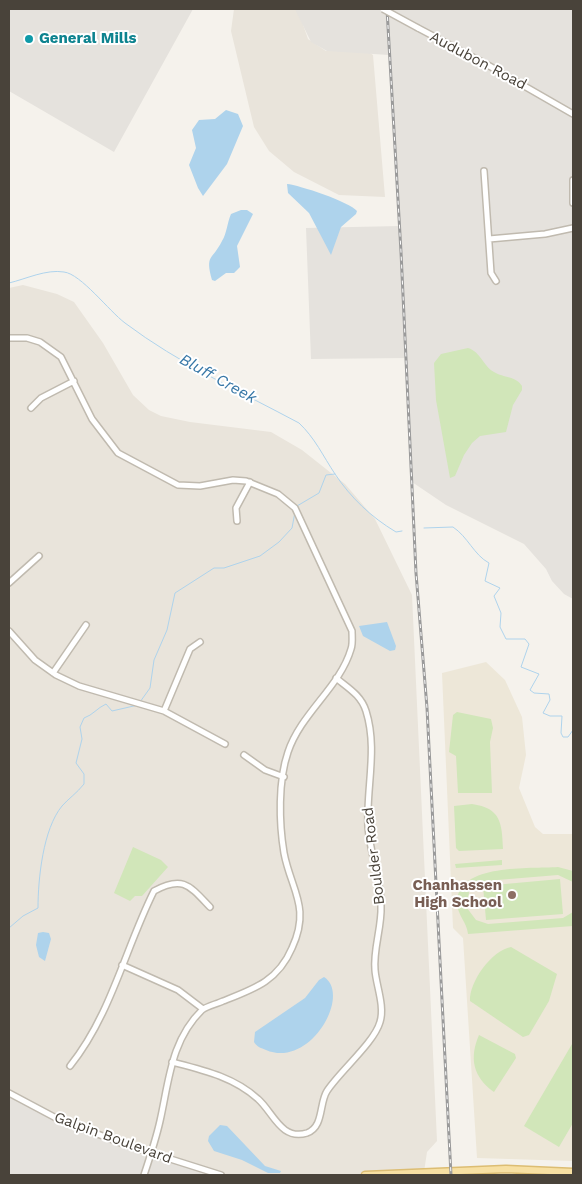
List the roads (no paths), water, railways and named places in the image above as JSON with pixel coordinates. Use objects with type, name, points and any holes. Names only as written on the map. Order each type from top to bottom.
[{"type":"main road","points":[[365,1175],[506,1169],[573,1172]]},
{"type":"street","name":"Audubon Road","points":[[383,9],[486,64],[573,114]]},
{"type":"street","points":[[484,171],[491,273],[496,281]]},
{"type":"street","points":[[573,180],[573,203]]},
{"type":"street","points":[[489,239],[545,234],[573,228]]},
{"type":"street","points":[[9,338],[27,338],[52,348],[61,357],[92,419],[118,453],[178,485],[200,486],[233,480],[250,482],[278,494],[294,508],[341,604],[352,631],[351,649],[336,678],[296,730],[287,754],[281,823],[284,854],[299,900],[299,925],[292,949],[271,979],[204,1009],[180,1038],[172,1062],[152,1153],[144,1175]]},
{"type":"street","points":[[31,408],[41,398],[74,381]]},
{"type":"street","points":[[237,521],[236,508],[250,482]]},
{"type":"street","points":[[9,583],[39,556]]},
{"type":"street","points":[[53,673],[86,625]]},
{"type":"street","points":[[9,631],[35,660],[53,673],[79,686],[164,711],[225,744]]},
{"type":"street","points":[[164,711],[190,649],[200,642]]},
{"type":"street","name":"Boulder Road","points":[[172,1062],[228,1078],[259,1099],[286,1132],[308,1133],[316,1127],[326,1093],[375,1033],[381,1021],[374,968],[381,906],[368,830],[367,792],[372,760],[370,732],[365,710],[356,693],[336,678]]},
{"type":"street","points":[[244,755],[265,770],[284,777]]},
{"type":"street","points":[[70,1066],[85,1048],[102,1015],[154,891],[168,883],[178,882],[191,887],[210,907]]},
{"type":"street","points":[[122,965],[178,990],[204,1009]]},
{"type":"street","name":"Galpin Boulevard","points":[[9,1093],[50,1116],[152,1153],[221,1175]]},
{"type":"water","points":[[226,110],[238,114],[243,126],[227,164],[203,196],[189,165],[196,148],[192,130],[199,120],[215,119]]},
{"type":"water","points":[[287,184],[335,199],[357,211],[341,227],[331,255],[309,213],[288,193]]},
{"type":"water","points":[[247,210],[253,214],[237,246],[240,267],[234,273],[226,273],[215,281],[212,280],[209,262],[224,238],[231,214]]},
{"type":"water","points":[[387,622],[396,646],[395,650],[390,651],[363,636],[359,626]]},
{"type":"water","points":[[38,933],[49,933],[51,939],[45,961],[39,957],[36,945]]},
{"type":"water","points":[[324,977],[331,986],[333,999],[330,1013],[322,1027],[311,1040],[298,1049],[282,1053],[266,1050],[256,1045],[254,1042],[255,1032],[305,998],[319,980]]},
{"type":"water","points":[[220,1125],[227,1126],[265,1166],[281,1171],[280,1173],[268,1173],[242,1160],[214,1151],[208,1141],[209,1136]]},
{"type":"waterway","name":"Bluff Creek","points":[[9,283],[50,272],[57,271],[71,274],[87,286],[118,317],[145,338],[210,376],[299,423],[355,499],[387,526],[396,532],[402,531]]},
{"type":"waterway","points":[[297,506],[319,493],[326,475],[335,474]]},
{"type":"waterway","points":[[140,702],[150,688],[154,660],[167,630],[175,593],[214,568],[224,568],[260,556],[279,542],[292,528],[295,512]]},
{"type":"waterway","name":"Bluff Creek","points":[[424,528],[453,527],[489,563],[485,581],[500,588],[494,596],[501,613],[500,627],[506,639],[525,639],[529,644],[521,667],[539,674],[530,690],[534,693],[549,694],[550,700],[543,713],[550,716],[562,716],[561,733],[563,737],[568,737],[573,730]]},
{"type":"waterway","points":[[9,928],[23,916],[38,908],[43,855],[50,828],[62,806],[84,784],[84,774],[76,763],[82,739],[80,727],[84,718],[106,704],[112,711],[138,705]]},
{"type":"railway","points":[[387,9],[401,252],[416,573],[427,708],[451,1175]]},
{"type":"place","name":"General Mills","points":[[29,39]]},
{"type":"place","name":"Chanhassen High School","points":[[512,895]]}]
